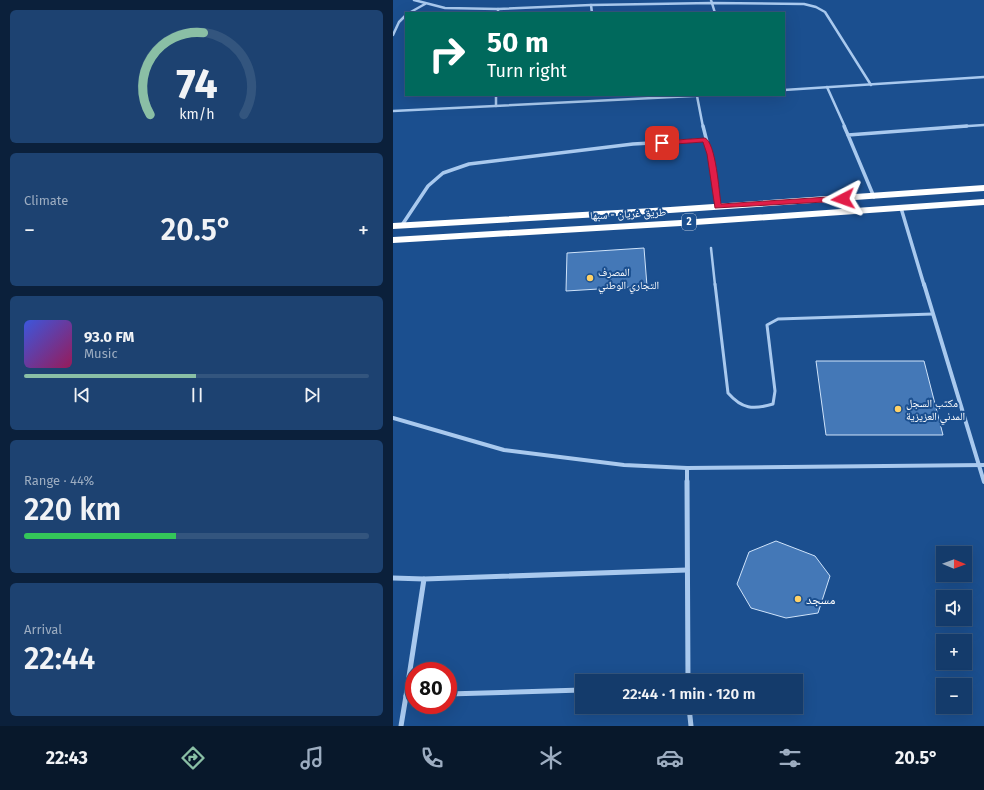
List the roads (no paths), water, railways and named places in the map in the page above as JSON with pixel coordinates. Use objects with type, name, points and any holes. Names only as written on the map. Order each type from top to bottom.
[{"type":"highway","name":"طريق غريان - سبها","points":[[397,226],[874,197],[984,188]]},
{"type":"highway","name":"طريق غريان - سبها","points":[[393,240],[983,203]]},
{"type":"street","points":[[414,0],[445,8],[498,9],[711,1],[804,4],[816,7],[825,12],[871,85]]},
{"type":"street","points":[[711,1],[715,12]]},
{"type":"street","points":[[411,12],[425,4]]},
{"type":"street","points":[[591,5],[592,12]]},
{"type":"street","points":[[393,35],[399,22],[405,16]]},
{"type":"street","points":[[785,90],[984,77]]},
{"type":"street","points":[[827,87],[874,197]]},
{"type":"street","points":[[496,96],[496,106]]},
{"type":"street","points":[[601,96],[601,101]]},
{"type":"street","points":[[393,111],[697,96],[705,140],[710,154],[717,206]]},
{"type":"street","points":[[848,135],[984,126]]},
{"type":"street","points":[[397,226],[428,186],[443,173],[469,164],[633,144],[705,140]]},
{"type":"street","points":[[901,208],[933,314],[982,465],[984,482]]},
{"type":"street","points":[[393,418],[504,450],[624,465],[687,468],[982,465]]},
{"type":"street","points":[[687,468],[688,674]]},
{"type":"street","points":[[393,578],[424,579],[687,570]]},
{"type":"street","points":[[411,662],[424,579]]},
{"type":"street","points":[[457,694],[575,690]]},
{"type":"street","points":[[401,726],[405,702]]},
{"type":"street","points":[[690,714],[691,726]]},
{"type":"lane","points":[[711,248],[728,393],[738,405],[755,410],[773,404],[775,391],[767,325],[778,319],[933,314]]},
{"type":"place","name":"المصرف التجاري الوطني","points":[[590,278]]},
{"type":"place","name":"مكتب السجل المدني العزيزية","points":[[898,409]]},
{"type":"place","name":"مسجد","points":[[798,599]]}]
